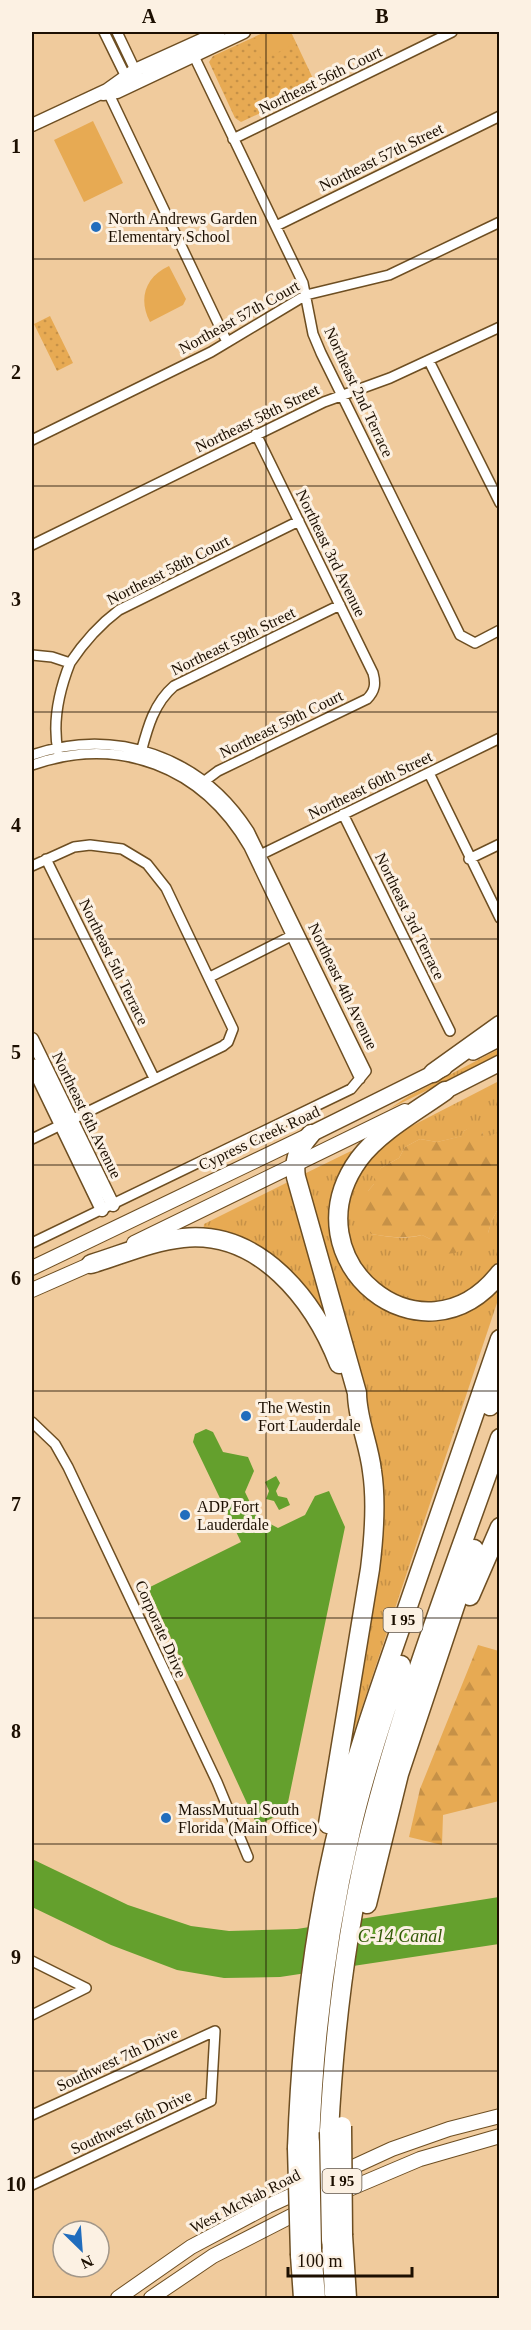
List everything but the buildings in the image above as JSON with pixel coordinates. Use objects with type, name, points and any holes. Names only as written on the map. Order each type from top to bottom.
[{"type":"highway","points":[[433,1073],[500,1025]]},
{"type":"highway","points":[[445,1091],[376,1140],[357,1162],[346,1182],[339,1203],[338,1226],[342,1247],[349,1265],[365,1286],[390,1303],[410,1309],[431,1311],[460,1305],[478,1296],[500,1273]]},
{"type":"highway","points":[[311,1134],[297,1152],[294,1165],[297,1185],[357,1393],[357,1406],[372,1470],[373,1540],[321,1864],[328,1903]]},
{"type":"highway","points":[[91,1264],[184,1238],[221,1241],[250,1252],[282,1275],[309,1306],[331,1344],[350,1395],[357,1406]]},
{"type":"highway","name":"I 95","points":[[303,2298],[306,2252],[300,2076],[340,1820],[365,1730],[500,1339]]},
{"type":"highway","points":[[328,1903],[379,1731],[500,1378]]},
{"type":"highway","points":[[362,1898],[367,1844],[391,1756],[500,1438]]},
{"type":"highway","name":"I 95","points":[[347,2298],[337,2238],[336,2129],[347,1992],[362,1898],[396,1784],[500,1476]]},
{"type":"highway","points":[[437,1659],[470,1595],[500,1527]]},
{"type":"highway","points":[[335,2298],[337,2238]]},
{"type":"highway","points":[[306,2252],[316,2298]]},
{"type":"main road","name":"Cypress Creek Road","points":[[32,1268],[311,1134],[500,1038]]},
{"type":"main road","points":[[32,1290],[91,1264],[500,1064]]},
{"type":"main road","name":"West McNab Road","points":[[118,2298],[191,2247],[268,2205],[392,2149],[449,2129],[500,2116]]},
{"type":"main road","name":"West McNab Road","points":[[151,2298],[213,2256],[302,2210],[406,2164],[500,2136]]},
{"type":"street","points":[[104,32],[133,78]]},
{"type":"street","points":[[117,32],[133,78]]},
{"type":"street","points":[[191,51],[219,32]]},
{"type":"street","points":[[32,125],[191,51],[244,32]]},
{"type":"street","name":"Northeast 56th Court","points":[[233,139],[452,32]]},
{"type":"street","name":"Northeast 2nd Terrace","points":[[191,51],[303,283],[314,334],[460,635],[475,643],[500,630]]},
{"type":"street","points":[[105,92],[227,342]]},
{"type":"street","name":"Northeast 57th Street","points":[[276,226],[500,116]]},
{"type":"street","name":"Northeast 57th Court","points":[[32,440],[227,342],[306,295],[389,275],[500,222]]},
{"type":"street","name":"Northeast 58th Street","points":[[32,545],[342,394],[429,362],[500,327]]},
{"type":"street","points":[[429,362],[500,504]]},
{"type":"street","name":"Northeast 3rd Avenue","points":[[256,435],[373,673],[375,686]]},
{"type":"street","name":"Northeast 58th Court","points":[[58,752],[57,708],[63,682],[70,663],[102,622],[119,610],[299,521]]},
{"type":"street","name":"Northeast 59th Street","points":[[140,754],[156,706],[163,695],[174,686],[340,605]]},
{"type":"street","points":[[32,655],[46,655],[70,663]]},
{"type":"street","name":"Northeast 59th Court","points":[[201,783],[218,771],[367,699],[373,693],[375,686]]},
{"type":"street","name":"Northeast 60th Street","points":[[258,856],[500,738]]},
{"type":"street","points":[[32,755],[107,744],[140,754]]},
{"type":"street","points":[[32,765],[58,752]]},
{"type":"street","name":"Northeast 4th Avenue","points":[[107,1207],[351,1089],[360,1079],[242,819],[201,783],[172,762],[140,754]]},
{"type":"street","points":[[429,773],[469,859],[500,918]]},
{"type":"street","name":"Northeast 3rd Terrace","points":[[343,814],[450,1031]]},
{"type":"street","points":[[469,859],[500,844]]},
{"type":"street","points":[[32,866],[74,847],[102,845],[122,849],[147,864],[166,888],[210,977],[231,1022],[232,1036],[223,1046],[32,1139]]},
{"type":"street","name":"Northeast 5th Terrace","points":[[46,859],[154,1078]]},
{"type":"street","points":[[210,977],[296,934]]},
{"type":"street","name":"Northeast 6th Avenue","points":[[32,1039],[66,1122],[107,1207]]},
{"type":"street","name":"Northeast 6th Avenue","points":[[32,1065],[66,1122]]},
{"type":"street","points":[[32,1243],[107,1207]]},
{"type":"street","name":"Corporate Drive","points":[[32,1422],[55,1444],[68,1467],[217,1782],[248,1857]]},
{"type":"street","points":[[32,1961],[86,1988],[32,2015]]},
{"type":"street","name":"Southwest 7th Drive","points":[[32,2115],[215,2031]]},
{"type":"street","name":"Southwest 6th Drive","points":[[32,2185],[211,2101],[215,2031]]},
{"type":"green space","points":[[265,32],[291,32],[317,87],[241,122],[235,118],[209,62],[213,56]]},
{"type":"green space","points":[[269,32],[289,32],[295,44],[262,60],[252,40]]},
{"type":"green space","points":[[93,121],[123,183],[84,202],[54,140]]},
{"type":"green space","points":[[169,266],[186,299],[183,305],[150,322],[144,297],[146,289],[154,276]]},
{"type":"green space","points":[[50,316],[73,363],[57,371],[34,324]]},
{"type":"green space","points":[[499,1049],[499,1055],[389,1109],[409,1096]]},
{"type":"green space","points":[[499,1081],[499,1133],[484,1138],[482,1132],[472,1127],[464,1131],[463,1136],[437,1142],[420,1139],[405,1147],[399,1158],[381,1168],[368,1191],[371,1234],[390,1237],[422,1235],[430,1239],[488,1233],[499,1207],[499,1260],[482,1282],[465,1297],[432,1306],[382,1293],[350,1255],[344,1207],[366,1161],[402,1131]]},
{"type":"green space","points":[[479,1121],[483,1125],[484,1137],[499,1133],[499,1207],[488,1233],[477,1243],[455,1253],[445,1254],[434,1249],[430,1239],[422,1235],[396,1237],[371,1234],[361,1221],[361,1208],[381,1168],[399,1158],[405,1147],[420,1139],[437,1142],[462,1136],[464,1131]]},
{"type":"green space","points":[[351,1151],[357,1155],[343,1179],[348,1271],[420,1314],[499,1282],[499,1297],[347,1752],[380,1484],[370,1412],[302,1175]]},
{"type":"green space","points":[[290,1181],[341,1353],[305,1294],[203,1233],[204,1224]]},
{"type":"green space","points":[[478,1645],[499,1651],[499,1801],[443,1815],[442,1845],[409,1837],[420,1789]]},
{"type":"water","points":[[206,1429],[213,1432],[223,1452],[248,1457],[254,1471],[245,1492],[257,1517],[278,1528],[305,1515],[315,1496],[329,1491],[345,1527],[286,1812],[257,1825],[148,1588],[241,1542],[193,1442],[195,1434]]},
{"type":"water","points":[[276,1476],[280,1483],[276,1491],[278,1496],[287,1498],[290,1505],[279,1510],[274,1501],[266,1499],[269,1491],[265,1482]]},
{"type":"water","name":"C-14 Canal","points":[[32,1859],[128,1905],[191,1926],[229,1931],[297,1929],[499,1897],[499,1944],[280,1977],[224,1978],[177,1970],[111,1945],[32,1907]]},
{"type":"place","name":"North Andrews Garden Elementary School","points":[[96,227]]},
{"type":"place","name":"The Westin Fort Lauderdale","points":[[246,1416]]},
{"type":"place","name":"ADP Fort Lauderdale","points":[[185,1515]]},
{"type":"place","name":"MassMutual South Florida (Main Office)","points":[[166,1818]]}]
